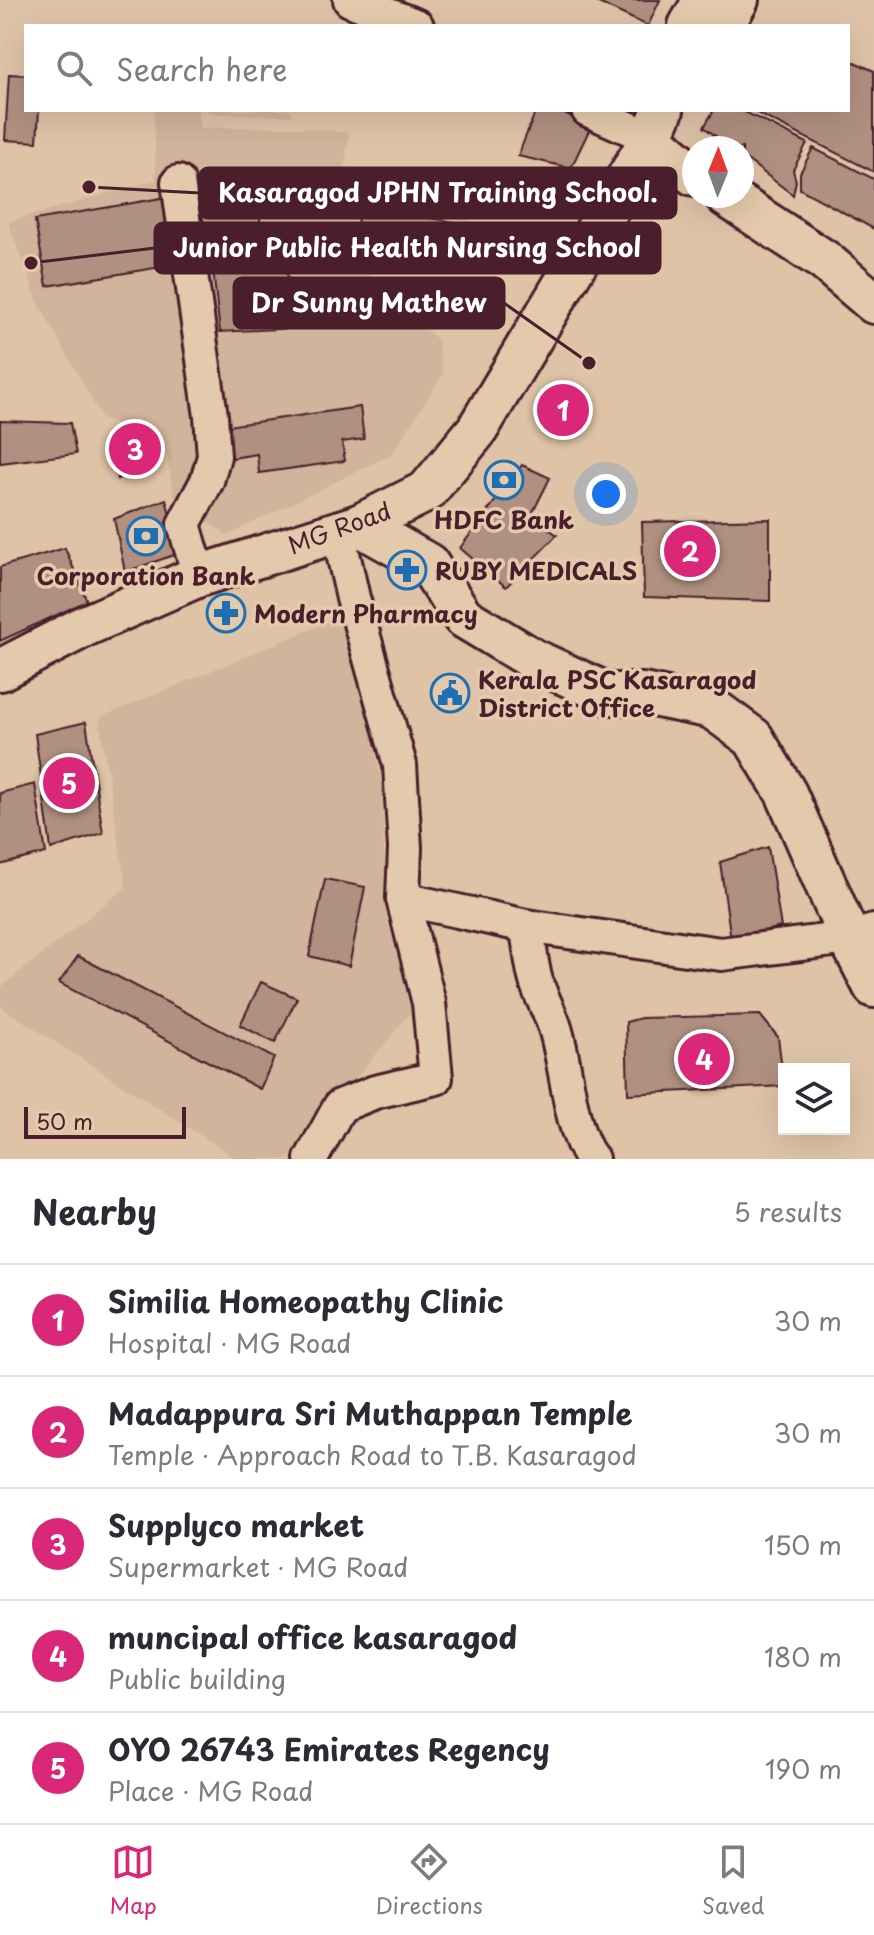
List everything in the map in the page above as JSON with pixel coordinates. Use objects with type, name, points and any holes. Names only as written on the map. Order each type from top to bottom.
[{"type":"main road","points":[[690,24],[704,0]]},
{"type":"main road","points":[[724,24],[738,0]]},
{"type":"main road","points":[[657,124],[682,158]]},
{"type":"main road","name":"MG Road","points":[[0,670],[85,626],[199,576],[348,528],[427,491],[477,430],[657,124]]},
{"type":"main road","points":[[744,208],[825,261],[874,303]]},
{"type":"main road","points":[[348,528],[428,564],[463,617],[534,660],[608,694],[643,694],[712,708],[753,738],[866,941],[874,987]]},
{"type":"street","points":[[350,0],[412,24]]},
{"type":"street","points":[[598,112],[657,124]]},
{"type":"street","points":[[178,182],[214,456],[207,481],[184,524],[199,576]]},
{"type":"street","points":[[311,1159],[340,1106],[375,1092],[436,1078],[429,1003],[403,899],[405,848],[400,765],[360,624],[348,528]]},
{"type":"street","points":[[403,899],[526,926],[721,954],[866,941]]},
{"type":"street","points":[[526,926],[536,980],[555,1028],[575,1121],[585,1151],[592,1159]]},
{"type":"shaded area","points":[[154,112],[198,112],[200,128],[291,127],[349,133],[342,188],[415,209],[471,218],[464,268],[384,255],[367,282],[437,339],[443,374],[392,454],[228,535],[175,500],[163,436],[103,420],[38,302],[8,222],[156,180]]},
{"type":"shaded area","points":[[291,112],[291,116],[208,113]]},
{"type":"shaded area","points":[[347,614],[381,778],[387,922],[421,1000],[288,1159],[237,1159],[0,1006],[0,988],[126,887],[99,718]]},
{"type":"building","points":[[592,0],[660,0],[649,24]]},
{"type":"building","points":[[850,60],[874,71],[874,172],[755,112],[850,112]]},
{"type":"building","points":[[9,74],[24,75],[24,112],[39,112],[37,142],[5,140]]},
{"type":"building","points":[[535,112],[559,112],[592,124],[571,168],[518,156]]},
{"type":"building","points":[[713,112],[745,112],[807,143],[793,170],[796,181],[793,195],[754,165],[754,136],[716,136],[704,127]]},
{"type":"building","points":[[813,148],[874,179],[874,229],[800,189],[800,173]]},
{"type":"building","points":[[258,184],[262,252],[205,255],[201,187]]},
{"type":"building","points":[[173,196],[185,263],[47,286],[35,220]]},
{"type":"building","points":[[360,205],[464,224],[459,255],[355,236]]},
{"type":"building","points":[[286,265],[294,328],[220,332],[213,270]]},
{"type":"building","points":[[360,407],[364,439],[342,442],[345,461],[259,473],[257,454],[232,458],[227,426]]},
{"type":"building","points":[[0,421],[70,423],[76,454],[0,463]]},
{"type":"building","points":[[148,432],[161,462],[117,479],[113,435]]},
{"type":"building","points":[[522,465],[550,478],[531,516],[557,535],[506,587],[460,548]]},
{"type":"building","name":"Corporation Bank","points":[[166,499],[180,553],[125,572],[114,519]]},
{"type":"building","points":[[770,519],[770,601],[644,597],[642,522]]},
{"type":"building","points":[[65,548],[87,601],[0,641],[0,567]]},
{"type":"building","points":[[86,722],[103,833],[51,849],[35,734]]},
{"type":"building","points":[[35,784],[46,853],[0,865],[0,793]]},
{"type":"building","points":[[768,847],[781,927],[731,940],[720,862]]},
{"type":"building","points":[[325,879],[365,887],[349,966],[309,956]]},
{"type":"building","points":[[78,956],[274,1058],[260,1089],[59,983]]},
{"type":"building","points":[[261,982],[297,998],[275,1043],[240,1025]]},
{"type":"building","points":[[760,1015],[778,1037],[781,1063],[778,1063],[778,1086],[628,1094],[626,1022],[641,1018]]},
{"type":"place","name":"Kasaragod JPHN Training School.","points":[[89,187]]},
{"type":"place","name":"Junior Public Health Nursing School","points":[[31,263]]},
{"type":"place","name":"Dr Sunny Mathew","points":[[589,363]]},
{"type":"place","name":"Similia Homeopathy Clinic","points":[[563,410]]},
{"type":"place","name":"Supplyco market","points":[[135,449]]},
{"type":"place","name":"HDFC Bank","points":[[504,480]]},
{"type":"place","name":"Corporation Bank","points":[[146,536]]},
{"type":"place","name":"Madappura Sri Muthappan Temple","points":[[690,551]]},
{"type":"place","name":"RUBY MEDICALS","points":[[407,570]]},
{"type":"place","name":"Modern Pharmacy","points":[[226,613]]},
{"type":"place","name":"Kerala PSC Kasaragod District Office","points":[[450,693]]},
{"type":"place","name":"OYO 26743 Emirates Regency","points":[[69,783]]},
{"type":"place","name":"muncipal office kasaragod","points":[[704,1059]]}]
